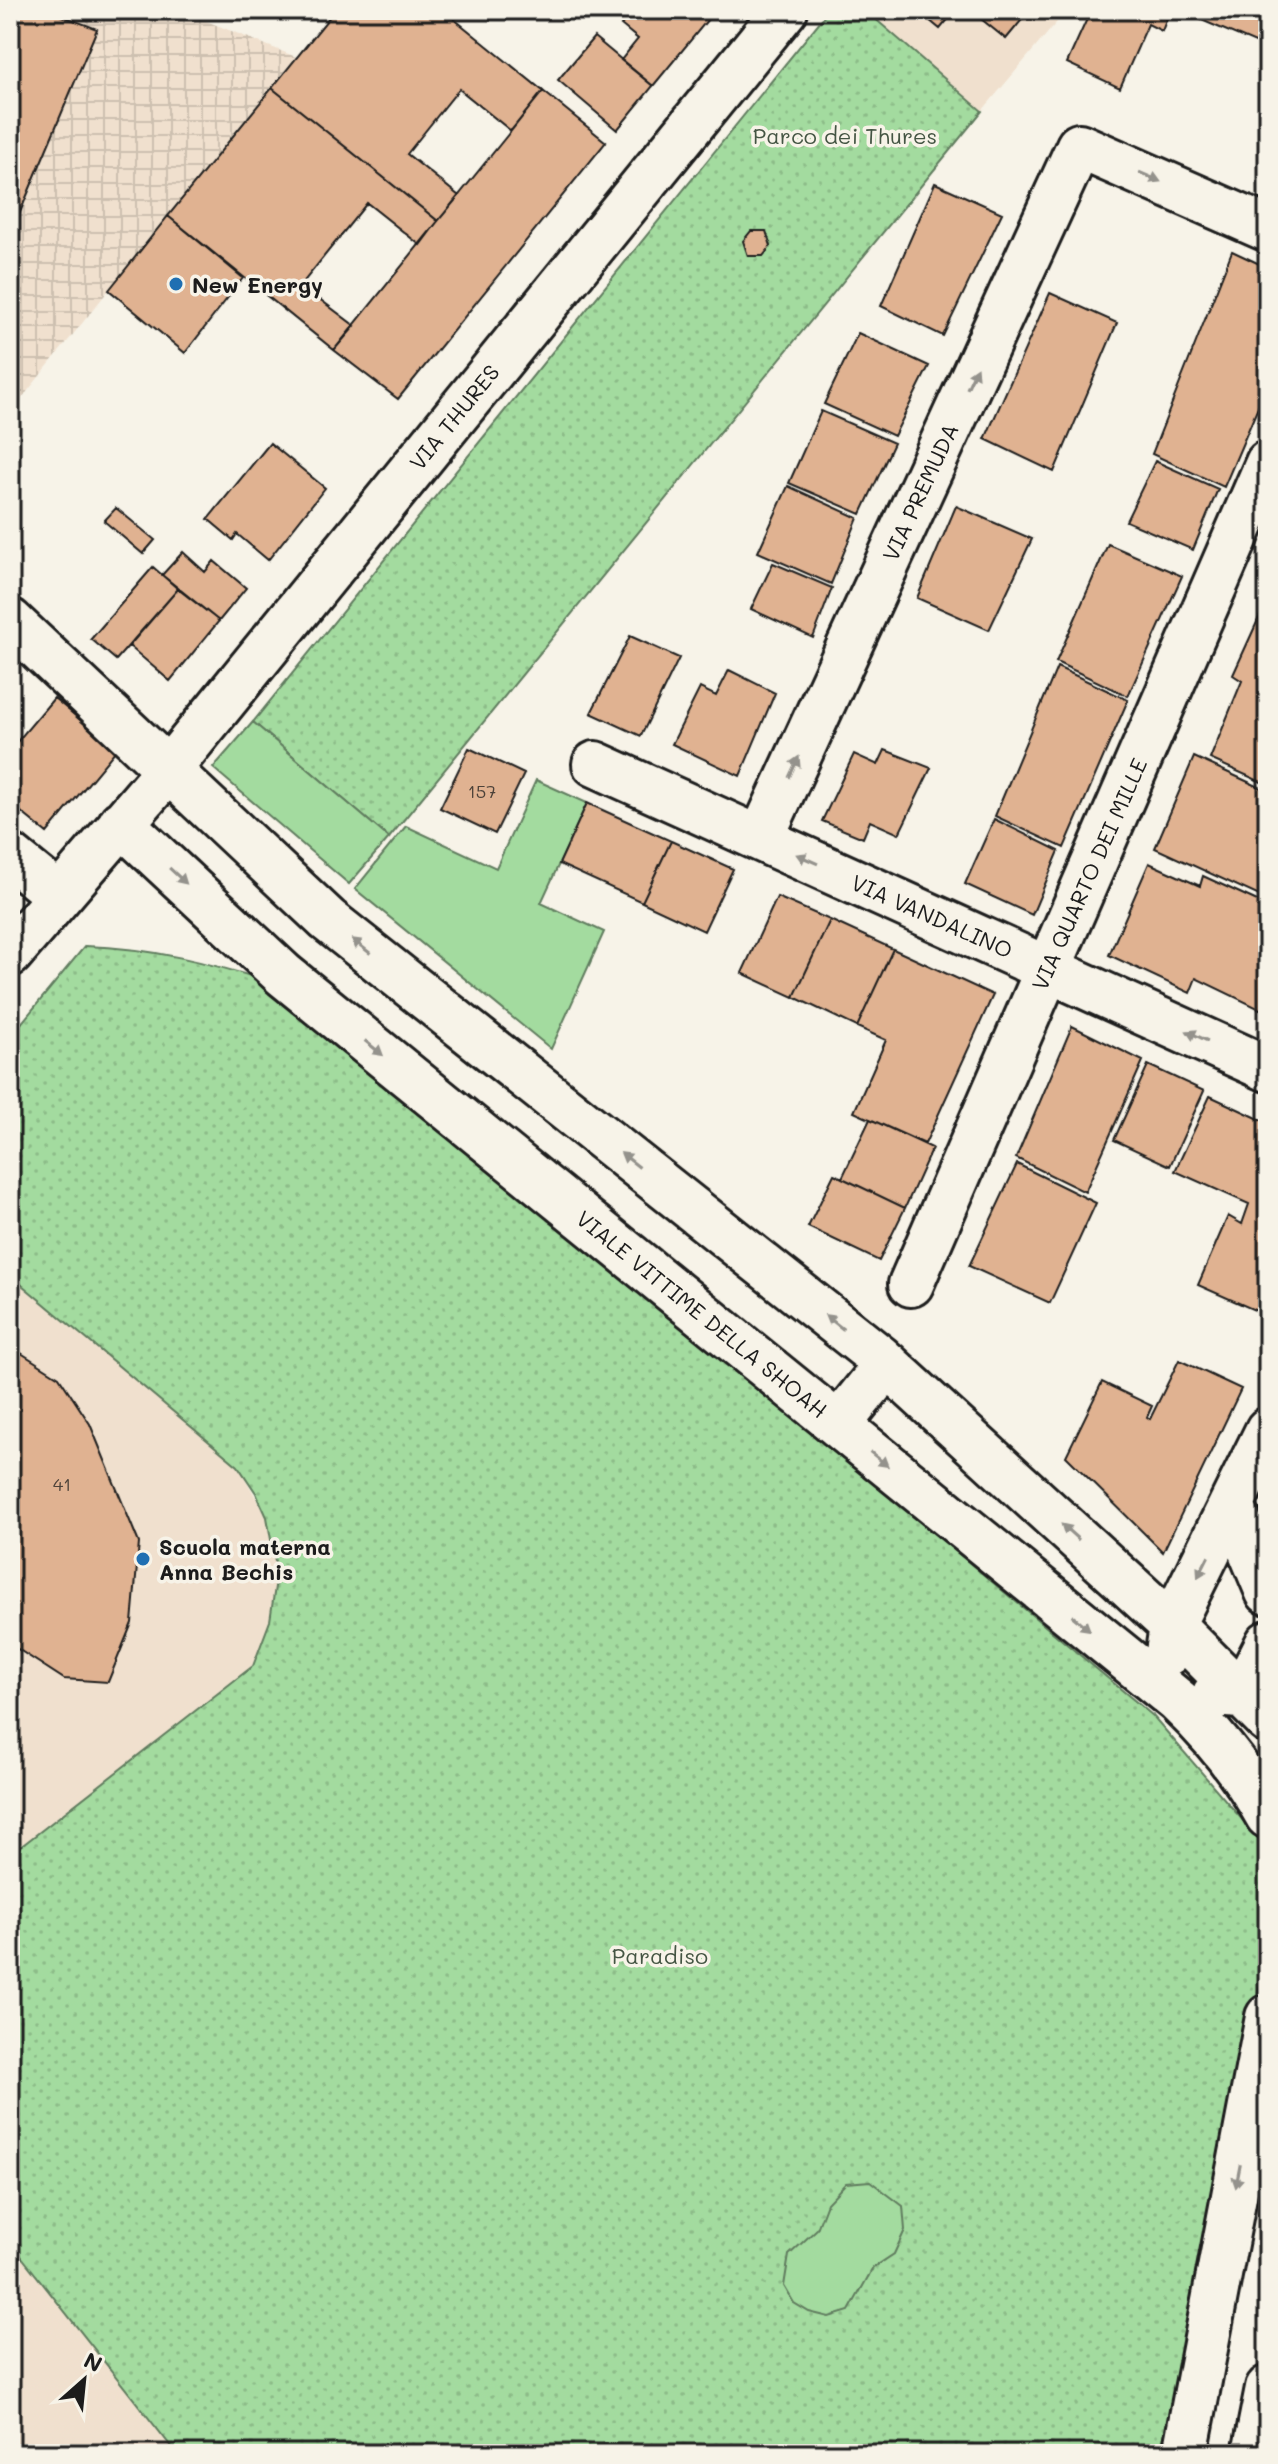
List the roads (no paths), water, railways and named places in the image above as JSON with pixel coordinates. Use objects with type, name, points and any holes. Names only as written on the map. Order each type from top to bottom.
[{"type":"street","name":"VIA THURES","points":[[10,954],[168,770],[785,10]]},
{"type":"street","name":"VIA PREMUDA","points":[[761,838],[1079,146],[1268,229]]},
{"type":"street","name":"VIA QUARTO DEI MILLE","points":[[911,1284],[1268,463]]},
{"type":"street","points":[[10,621],[328,920],[887,1364],[1172,1625],[1255,1709]]},
{"type":"street","name":"VIA VANDALINO","points":[[595,764],[1268,1069]]},
{"type":"street","name":"VIALE VITTIME DELLA SHOAH","points":[[121,823],[284,975],[1163,1689],[1214,1735],[1246,1776],[1268,1816]]},
{"type":"street","points":[[10,856],[58,895]]},
{"type":"street","points":[[838,1425],[887,1364]]},
{"type":"street","points":[[1255,1709],[1163,1689],[1172,1625],[1233,1508],[1268,1430]]},
{"type":"street","points":[[1233,1508],[1268,1592]]},
{"type":"street","points":[[1255,1709],[1268,1643]]},
{"type":"street","points":[[1185,2454],[1268,2017]]},
{"type":"street","points":[[1255,2454],[1268,2388]]},
{"type":"place","name":"New Energy","points":[[176,284]]},
{"type":"place","name":"Scuola materna Anna Bechis","points":[[143,1559]]},
{"type":"park label","name":"Parco dei Thures","points":[[845,135]]},
{"type":"park label","name":"Paradiso","points":[[660,1955]]}]
